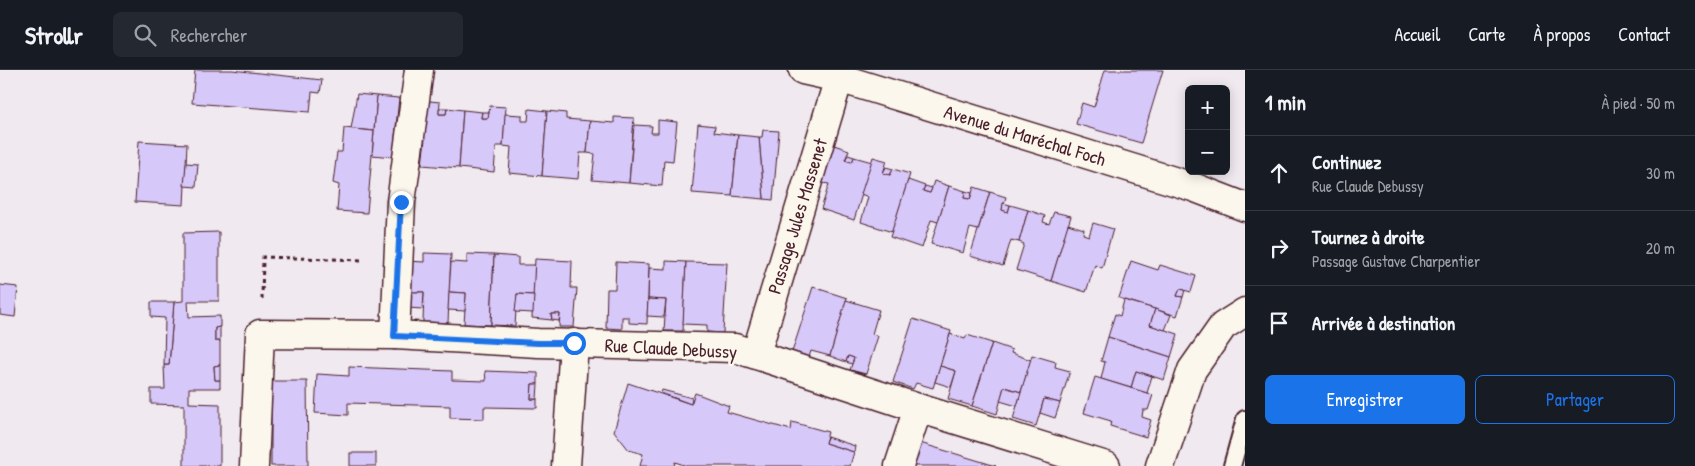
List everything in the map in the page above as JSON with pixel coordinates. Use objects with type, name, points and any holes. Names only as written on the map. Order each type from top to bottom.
[{"type":"street","points":[[394,336],[401,202],[419,70]]},
{"type":"street","name":"Avenue du Maréchal Foch","points":[[803,70],[839,78],[1193,187],[1245,207]]},
{"type":"street","name":"Passage Jules Massenet","points":[[756,354],[839,78]]},
{"type":"street","points":[[1160,466],[1192,370],[1223,326],[1245,312]]},
{"type":"street","points":[[254,466],[260,334]]},
{"type":"street","name":"Rue Claude Debussy","points":[[260,334],[394,336],[538,343],[735,348],[918,408],[1106,466]]},
{"type":"street","points":[[566,466],[574,343]]},
{"type":"street","points":[[899,466],[918,408]]},
{"type":"lane","points":[[1232,466],[1245,419]]},
{"type":"path","points":[[260,334],[263,257],[372,260]]},
{"type":"building","points":[[195,70],[232,70],[322,80],[320,93],[312,92],[310,112],[192,103]]},
{"type":"building","points":[[1105,70],[1163,70],[1141,143],[1076,124],[1082,103],[1094,107]]},
{"type":"building","points":[[357,94],[377,96],[374,131],[351,129]]},
{"type":"building","points":[[377,96],[399,98],[393,157],[372,155]]},
{"type":"building","points":[[419,100],[440,102],[439,114],[446,114],[447,108],[463,110],[459,168],[422,165],[425,139],[415,138]]},
{"type":"building","points":[[490,106],[506,107],[503,146],[496,146],[494,172],[459,168],[463,110],[482,112],[481,118],[488,118]]},
{"type":"building","points":[[439,108],[447,108],[446,114],[439,114]]},
{"type":"building","points":[[529,109],[547,111],[542,176],[509,173],[511,147],[503,146],[505,114],[522,115],[522,121],[528,121]]},
{"type":"building","points":[[547,111],[566,113],[566,119],[590,121],[587,153],[580,153],[578,179],[542,176]]},
{"type":"building","points":[[482,112],[489,112],[488,118],[481,118]]},
{"type":"building","points":[[614,117],[634,118],[629,183],[592,180],[595,154],[587,153],[590,121],[614,123]]},
{"type":"building","points":[[658,120],[677,122],[673,161],[664,160],[662,186],[629,183],[634,125],[652,126],[651,133],[658,133]]},
{"type":"building","points":[[698,124],[715,126],[714,132],[738,135],[732,196],[692,193]]},
{"type":"building","points":[[344,128],[374,131],[367,213],[337,211],[339,185],[333,183],[337,152],[342,152]]},
{"type":"building","points":[[763,130],[779,131],[773,200],[764,199],[759,137],[762,137]]},
{"type":"building","points":[[738,135],[759,137],[764,199],[732,196]]},
{"type":"building","points":[[139,141],[187,144],[184,205],[135,202]]},
{"type":"building","points":[[834,145],[849,150],[845,160],[852,162],[854,157],[872,162],[854,220],[821,209],[829,184],[822,183]]},
{"type":"building","points":[[848,155],[854,157],[852,162],[845,160]]},
{"type":"building","points":[[873,157],[887,161],[883,173],[890,175],[893,169],[910,174],[892,232],[861,222],[868,197],[861,194]]},
{"type":"building","points":[[186,163],[198,164],[196,187],[184,186]]},
{"type":"building","points":[[886,167],[893,169],[890,175],[883,173]]},
{"type":"building","points":[[908,180],[925,186],[923,191],[930,193],[934,181],[949,186],[938,222],[931,220],[922,248],[890,237]]},
{"type":"building","points":[[925,186],[932,188],[930,193],[923,191]]},
{"type":"building","points":[[949,186],[965,191],[964,198],[970,199],[974,187],[990,192],[978,230],[970,228],[963,253],[931,244]]},
{"type":"building","points":[[965,191],[972,193],[970,199],[964,198]]},
{"type":"building","points":[[990,192],[1006,197],[1002,210],[1008,212],[1010,205],[1028,210],[1019,242],[1011,240],[1003,266],[970,256]]},
{"type":"building","points":[[1003,203],[1010,205],[1008,212],[1002,210]]},
{"type":"building","points":[[1028,210],[1045,216],[1043,222],[1049,224],[1054,212],[1071,216],[1051,281],[1016,270],[1024,244],[1019,242]]},
{"type":"building","points":[[1093,223],[1113,229],[1102,268],[1095,265],[1086,292],[1051,281],[1068,224],[1084,229],[1083,234],[1089,236]]},
{"type":"building","points":[[219,232],[219,301],[188,301],[189,317],[220,316],[220,327],[215,328],[215,341],[220,341],[220,365],[214,366],[215,380],[220,380],[220,388],[189,388],[189,403],[220,404],[220,466],[184,466],[184,405],[151,404],[151,389],[165,389],[164,365],[169,365],[174,302],[183,301],[183,233]]},
{"type":"building","points":[[424,253],[451,254],[448,323],[423,322],[424,292],[407,292],[407,261],[424,262]]},
{"type":"building","points":[[467,254],[494,255],[491,325],[464,324],[466,293],[449,292],[451,262],[467,263]]},
{"type":"building","points":[[494,255],[518,257],[518,265],[535,265],[534,295],[517,294],[515,326],[491,325]]},
{"type":"building","points":[[535,259],[572,261],[571,288],[577,288],[574,327],[559,327],[560,314],[551,314],[552,320],[532,318]]},
{"type":"building","points":[[666,261],[686,262],[683,331],[664,331],[666,300],[648,299],[649,268],[666,269]]},
{"type":"building","points":[[1131,261],[1158,270],[1160,265],[1196,276],[1191,292],[1180,289],[1177,296],[1183,297],[1177,316],[1119,298]]},
{"type":"building","points":[[616,262],[649,264],[647,324],[629,323],[629,317],[622,317],[622,329],[606,328],[607,289],[615,289]]},
{"type":"building","points":[[686,262],[727,263],[723,333],[707,332],[707,325],[683,324]]},
{"type":"building","points":[[0,285],[18,287],[15,317],[0,315]]},
{"type":"building","points":[[813,287],[847,298],[830,356],[811,351],[809,357],[792,352]]},
{"type":"building","points":[[1180,289],[1185,290],[1183,297],[1177,296]]},
{"type":"building","points":[[407,292],[424,292],[423,309],[407,308]]},
{"type":"building","points":[[449,292],[466,293],[465,311],[448,310]]},
{"type":"building","points":[[517,294],[534,295],[533,313],[515,312]]},
{"type":"building","points":[[648,299],[666,300],[664,317],[647,316]]},
{"type":"building","points":[[846,300],[879,310],[872,334],[878,336],[866,374],[850,370],[854,358],[848,356],[846,362],[830,356]]},
{"type":"building","points":[[1124,300],[1155,309],[1150,325],[1178,334],[1171,357],[1108,337],[1115,314],[1120,316]]},
{"type":"building","points":[[151,302],[174,302],[169,365],[164,365],[165,318],[151,317]]},
{"type":"building","points":[[1155,309],[1171,315],[1165,330],[1150,325]]},
{"type":"building","points":[[551,314],[560,314],[559,321],[552,320]]},
{"type":"building","points":[[913,319],[951,331],[933,388],[916,383],[913,389],[893,382]]},
{"type":"building","points":[[220,327],[220,341],[215,341],[215,328]]},
{"type":"building","points":[[950,334],[965,339],[967,335],[992,343],[972,406],[948,399],[956,371],[940,366]]},
{"type":"building","points":[[1108,337],[1171,357],[1164,380],[1136,371],[1131,388],[1101,379],[1105,362],[1101,361]]},
{"type":"building","points":[[992,343],[1012,350],[1011,353],[1031,360],[1021,392],[1004,387],[997,414],[972,406]]},
{"type":"building","points":[[1032,355],[1056,362],[1055,367],[1070,371],[1060,403],[1044,399],[1036,426],[1013,419]]},
{"type":"building","points":[[848,356],[854,358],[852,364],[846,362]]},
{"type":"building","points":[[220,365],[220,380],[215,380],[214,366]]},
{"type":"building","points":[[940,366],[956,371],[951,387],[935,382]]},
{"type":"building","points":[[349,367],[452,371],[452,380],[486,381],[485,371],[538,373],[538,384],[532,384],[531,399],[537,399],[537,408],[484,407],[484,419],[450,418],[450,406],[348,403],[348,415],[315,413],[317,374],[349,376]]},
{"type":"building","points":[[1136,371],[1152,376],[1147,393],[1131,388]]},
{"type":"building","points":[[1095,377],[1153,395],[1148,410],[1143,410],[1142,417],[1151,420],[1146,437],[1110,426],[1111,421],[1084,413]]},
{"type":"building","points":[[271,381],[307,381],[308,466],[271,466]]},
{"type":"building","points":[[628,383],[691,404],[695,393],[729,406],[727,412],[791,430],[792,422],[828,432],[825,443],[854,452],[850,466],[687,466],[675,462],[674,466],[640,466],[643,454],[629,450],[614,431]]},
{"type":"building","points":[[532,384],[538,384],[537,399],[531,399]]},
{"type":"building","points":[[1004,387],[1021,392],[1017,406],[1000,401]]},
{"type":"building","points":[[662,390],[692,398],[691,404],[661,393]]},
{"type":"building","points":[[1044,399],[1060,403],[1055,418],[1040,413]]},
{"type":"building","points":[[827,437],[855,446],[854,452],[825,443]]},
{"type":"building","points":[[920,443],[996,466],[913,466]]},
{"type":"building","points":[[350,453],[376,453],[376,466],[350,466]]},
{"type":"route","points":[[401,202],[394,336],[574,343]]}]
